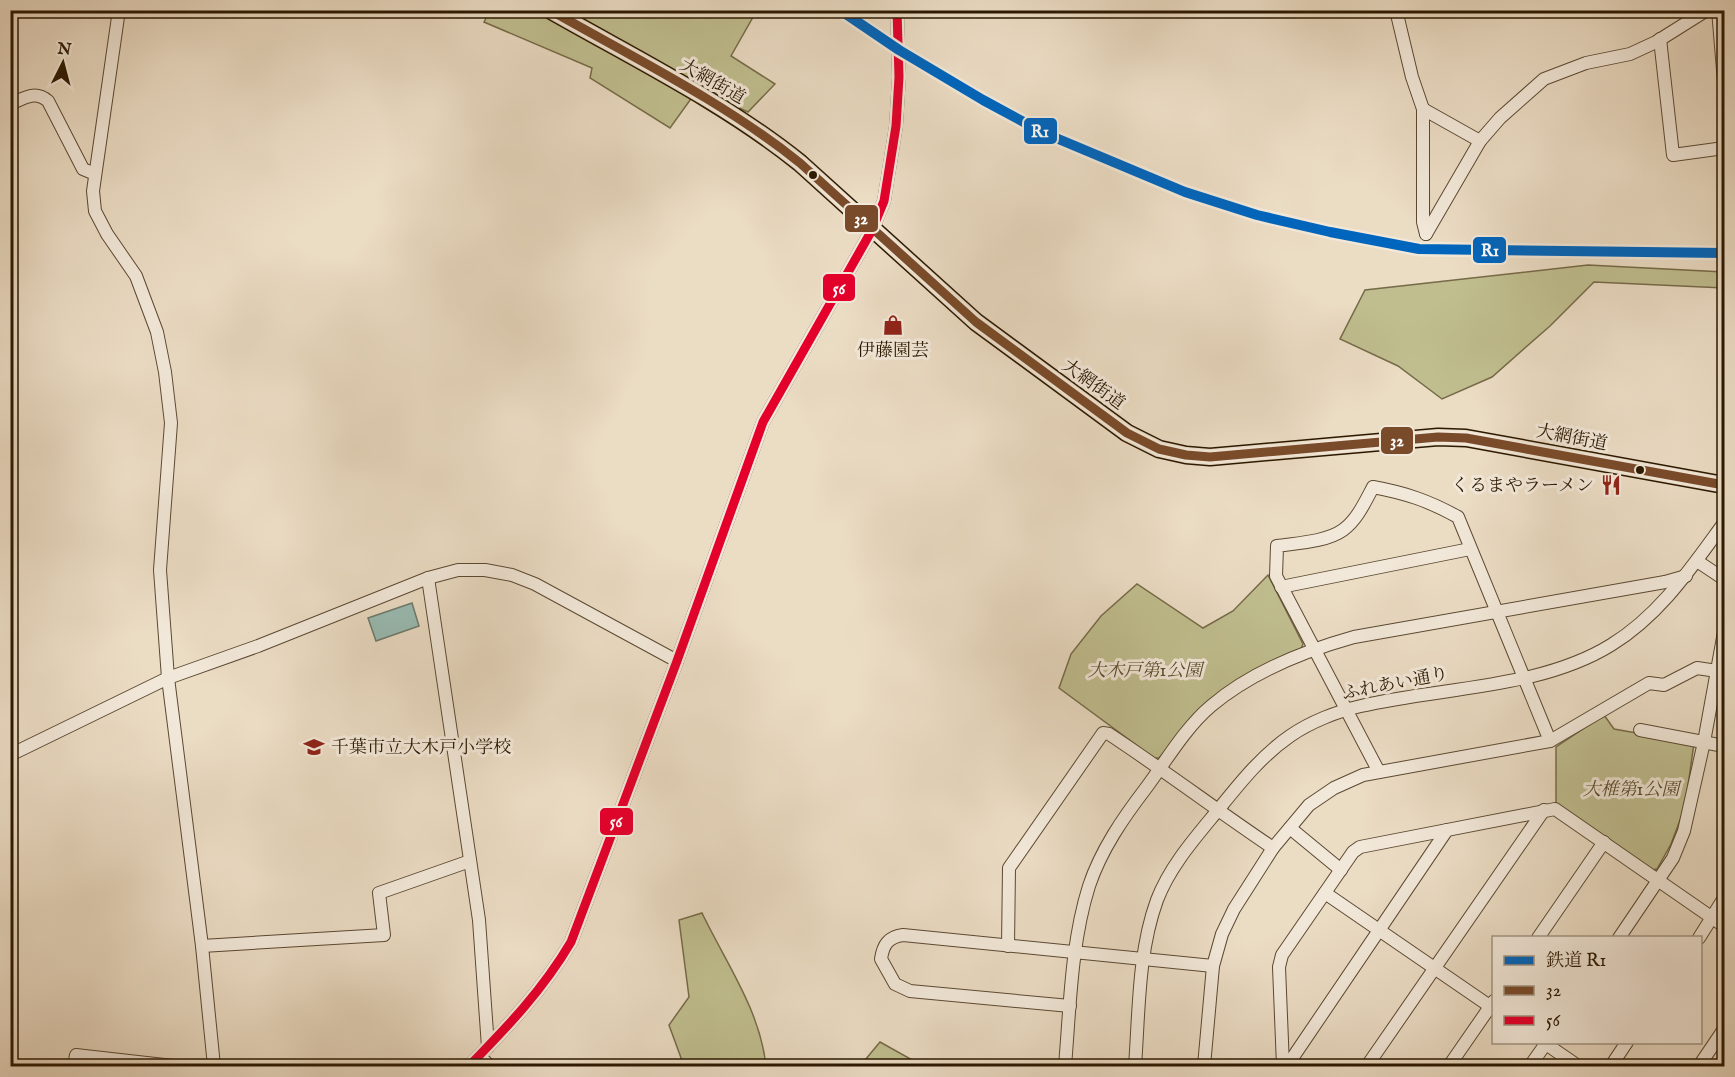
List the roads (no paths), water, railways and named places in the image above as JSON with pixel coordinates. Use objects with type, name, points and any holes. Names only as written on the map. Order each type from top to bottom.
[{"type":"main road","name":"大網街道","points":[[549,10],[710,102],[769,139],[800,163],[976,322],[1127,433],[1159,449],[1210,457],[1438,437],[1466,438],[1725,485]]},
{"type":"street","points":[[119,10],[93,191],[95,211],[107,234],[136,276],[157,332],[165,372],[171,423],[160,570],[168,678],[202,946],[214,1066]]},
{"type":"street","points":[[469,1066],[511,1023],[552,975],[571,942],[677,661],[763,422],[872,230],[884,201],[896,126],[899,68],[897,10]]},
{"type":"street","points":[[1396,10],[1412,77],[1423,109],[1423,222],[1426,234],[1480,141],[1500,118],[1544,79],[1586,63],[1630,54],[1660,39],[1707,10]]},
{"type":"street","points":[[1718,10],[1725,82]]},
{"type":"street","points":[[1660,39],[1673,155],[1725,148]]},
{"type":"street","points":[[10,104],[31,96],[41,95],[48,101],[83,169],[95,174]]},
{"type":"street","points":[[1423,109],[1480,141]]},
{"type":"street","points":[[1379,771],[1276,576],[1277,546],[1326,537],[1342,531],[1360,513],[1373,487],[1405,493],[1433,503],[1458,518],[1550,741]]},
{"type":"street","name":"ふれあい通り","points":[[1135,1066],[1144,959],[1157,900],[1173,868],[1261,759],[1291,735],[1328,717],[1360,706],[1524,678],[1580,660],[1611,645],[1648,617],[1686,576],[1725,523]]},
{"type":"street","points":[[1281,586],[1470,549]]},
{"type":"street","points":[[1697,561],[1725,579]]},
{"type":"street","points":[[10,755],[168,678],[258,646],[428,578],[458,570],[485,570],[512,575],[535,584],[677,661]]},
{"type":"street","points":[[1065,1066],[1080,920],[1089,885],[1122,819],[1188,730],[1210,706],[1240,686],[1314,648],[1354,637],[1665,582],[1686,576]]},
{"type":"street","points":[[428,578],[479,920],[484,1051],[490,1066]]},
{"type":"street","points":[[1620,936],[1673,858],[1684,831],[1725,632]]},
{"type":"street","points":[[1204,1066],[1213,966],[1222,934],[1234,909],[1273,848],[1309,805],[1334,788],[1363,775],[1550,741],[1649,683],[1664,685],[1698,668],[1717,671]]},
{"type":"street","points":[[1640,730],[1725,746]]},
{"type":"street","points":[[1008,946],[1009,868],[1097,739],[1103,734],[1109,734],[1160,768],[1217,811],[1273,848]]},
{"type":"street","points":[[1285,1066],[1279,967],[1282,955],[1353,852],[1360,847],[1555,809],[1725,926]]},
{"type":"street","points":[[1367,1066],[1544,810]]},
{"type":"street","points":[[1290,828],[1341,870]]},
{"type":"street","points":[[1285,1066],[1447,830]]},
{"type":"street","points":[[1539,936],[1604,842]]},
{"type":"street","points":[[202,946],[384,935],[379,893],[470,861]]},
{"type":"street","points":[[1324,893],[1492,1006],[1449,1066]]},
{"type":"street","points":[[1701,936],[1725,898]]},
{"type":"street","points":[[1070,1006],[910,991],[895,984],[881,959],[888,940],[903,935],[1213,966]]},
{"type":"street","points":[[1699,1066],[1725,1029]]},
{"type":"street","points":[[1530,1066],[1544,1044]]},
{"type":"street","points":[[1546,1044],[1578,1066]]},
{"type":"street","points":[[1611,1066],[1626,1044]]},
{"type":"street","points":[[75,1066],[76,1055],[167,1066]]},
{"type":"water","points":[[412,603],[419,626],[376,641],[368,618]]},
{"type":"rail line","name":"R1","points":[[840,10],[899,50],[1044,133],[1185,192],[1257,215],[1419,249],[1724,253]]},
{"type":"place","name":"伊藤園芸","points":[[893,325]]},
{"type":"place","name":"くるまやラーメン","points":[[1611,485]]},
{"type":"place","name":"千葉市立大木戸小学校","points":[[314,747]]},
{"type":"park label","name":"大木戸第1公園","points":[[1145,670]]},
{"type":"park label","name":"大椎第1公園","points":[[1631,789]]}]
